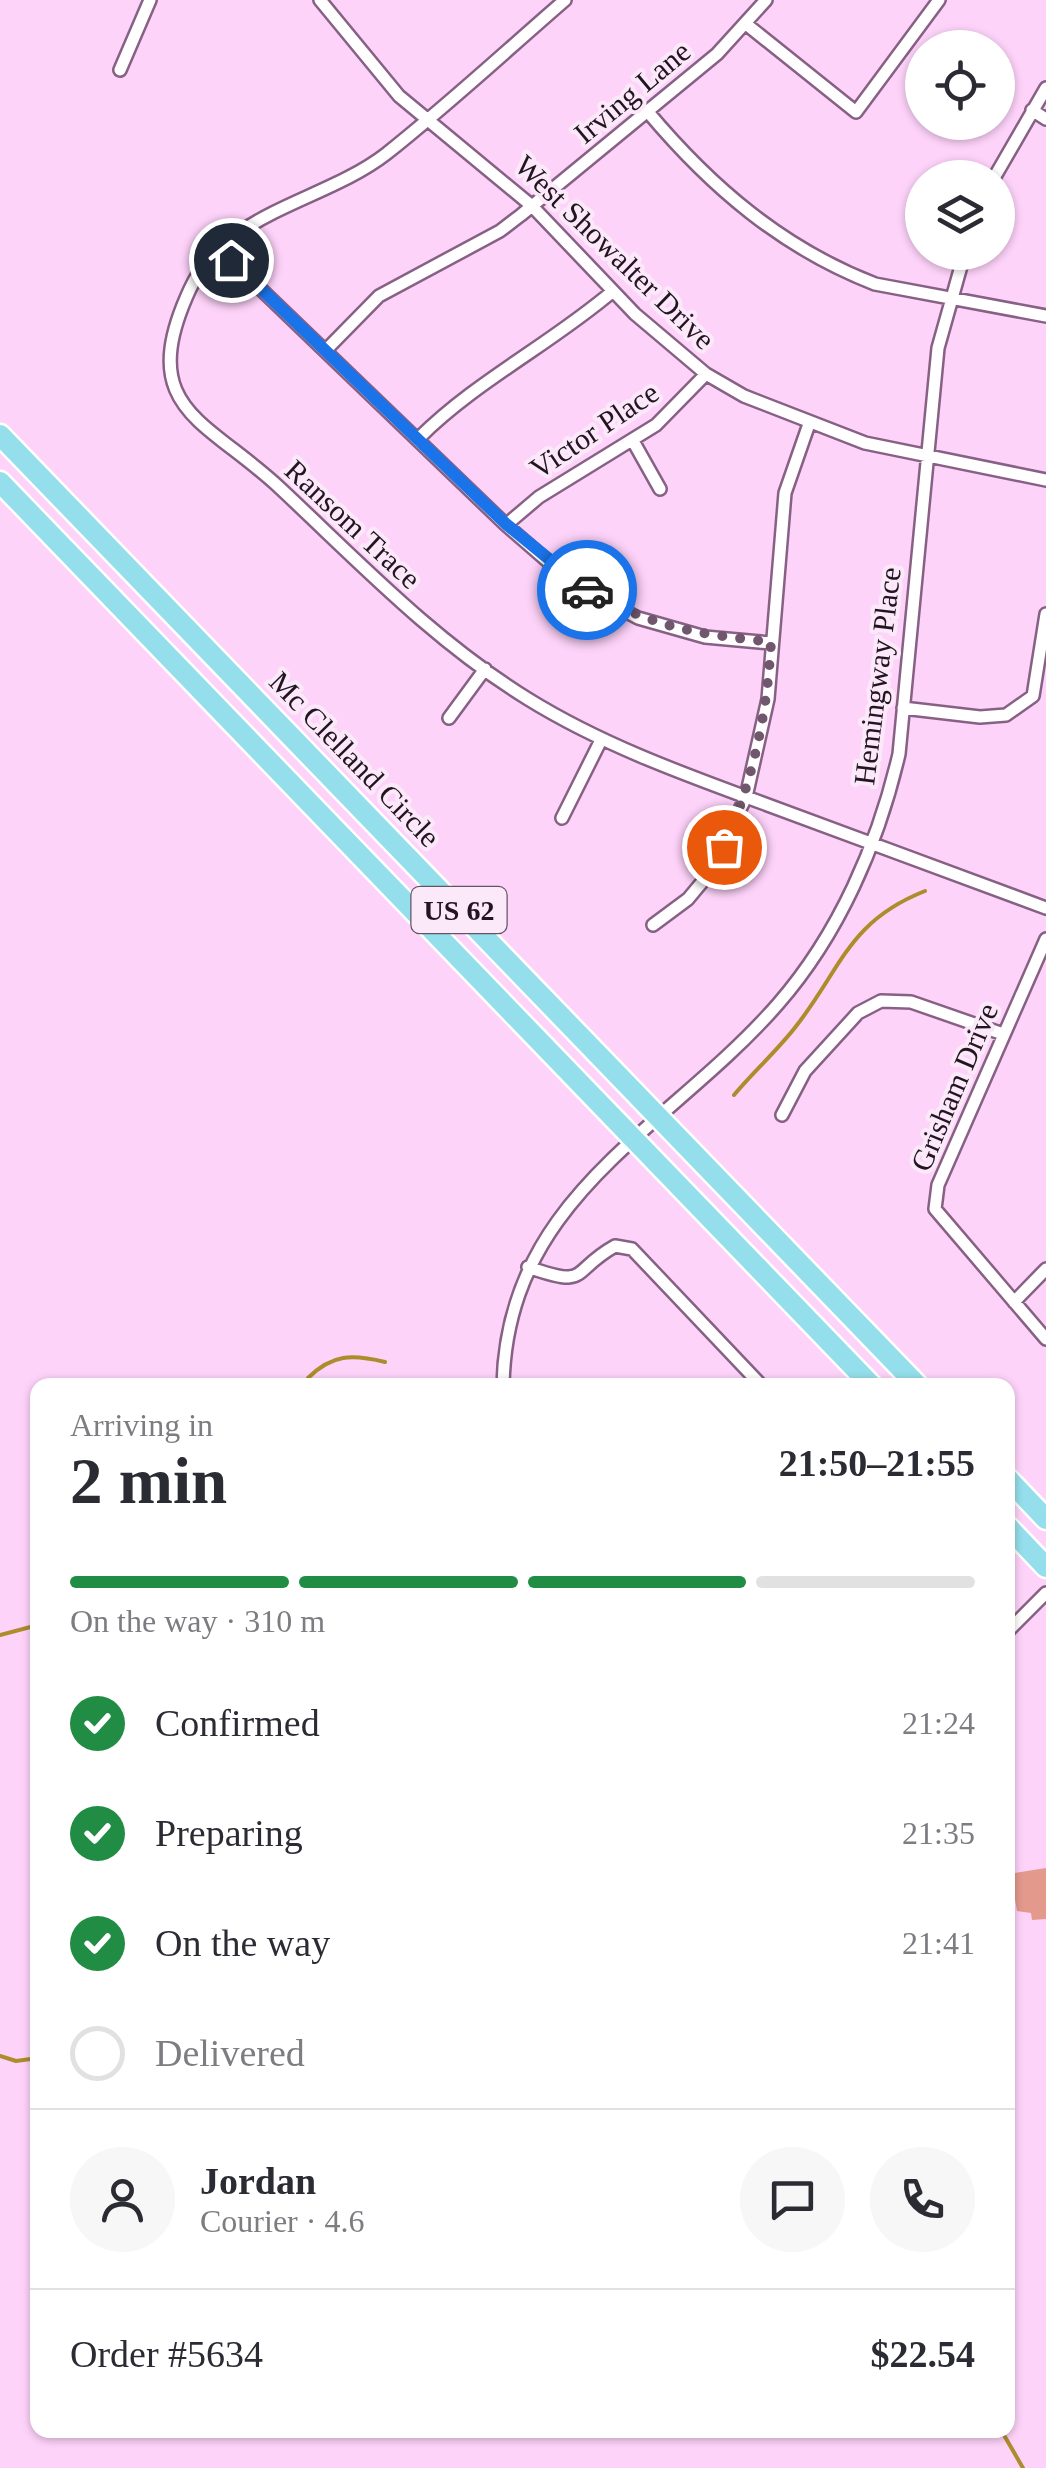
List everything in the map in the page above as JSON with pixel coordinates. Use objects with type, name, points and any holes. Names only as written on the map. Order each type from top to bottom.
[{"type":"highway","name":"Mc Clelland Circle","points":[[0,435],[910,1378]]},
{"type":"highway","name":"Mc Clelland Circle","points":[[0,482],[864,1378]]},
{"type":"highway","points":[[1015,1486],[1046,1519]]},
{"type":"highway","points":[[1015,1534],[1046,1566]]},
{"type":"street","points":[[120,70],[150,0]]},
{"type":"street","name":"West Showalter Drive","points":[[320,0],[399,96],[532,206],[613,291],[706,374],[809,424],[924,456],[1046,480]]},
{"type":"street","name":"Ransom Trace","points":[[565,0],[426,120],[348,181],[257,222],[218,248],[189,292],[174,339],[171,377],[178,396],[193,420],[278,486],[400,605],[485,669],[601,740],[1046,908]]},
{"type":"street","name":"Irving Lane","points":[[326,350],[379,296],[500,232],[648,112],[746,24],[766,0]]},
{"type":"street","points":[[746,24],[856,112],[939,0]]},
{"type":"street","points":[[1004,160],[1046,88]]},
{"type":"street","points":[[1032,110],[1046,119]]},
{"type":"street","points":[[648,112],[711,182],[788,239],[874,284],[1046,316]]},
{"type":"street","points":[[218,248],[506,524],[574,584],[638,618],[705,637],[771,642]]},
{"type":"street","name":"Hemingway Place","points":[[505,1378],[509,1320],[528,1267],[576,1194],[779,1003],[835,920],[885,813],[900,754],[924,456],[938,348],[959,270]]},
{"type":"street","points":[[419,438],[450,407],[550,342],[613,291]]},
{"type":"street","name":"Victor Place","points":[[506,524],[539,498],[656,425],[706,374]]},
{"type":"street","points":[[652,925],[688,899],[708,875],[746,797],[768,699],[784,493],[809,424]]},
{"type":"street","points":[[633,441],[660,489]]},
{"type":"street","points":[[903,708],[980,717],[1006,715],[1034,696],[1046,614]]},
{"type":"street","points":[[449,718],[485,669]]},
{"type":"street","points":[[562,818],[601,740]]},
{"type":"street","name":"Grisham Drive","points":[[1046,939],[938,1185],[935,1209],[1046,1340]]},
{"type":"street","points":[[782,1115],[805,1071],[858,1012],[881,1001],[910,1002],[1002,1034]]},
{"type":"street","points":[[528,1267],[573,1278],[615,1246],[632,1249],[754,1378]]},
{"type":"street","points":[[1014,1302],[1046,1269]]},
{"type":"street","points":[[1015,1623],[1046,1593]]},
{"type":"shaded area","points":[[1046,1868],[1046,1919],[1032,1920],[1031,1913],[1017,1911],[1015,1873]]},
{"type":"waterway","points":[[734,1095],[797,1025],[863,931],[879,916],[925,891]]},
{"type":"waterway","points":[[308,1378],[326,1364],[343,1358],[385,1362]]},
{"type":"waterway","points":[[0,1635],[30,1627]]},
{"type":"waterway","points":[[0,2056],[16,2061],[30,2059]]},
{"type":"waterway","points":[[1006,2438],[1023,2468]]},
{"type":"way so far","points":[[587,590],[638,618],[705,637],[771,642],[768,699],[754,766],[746,797],[724,847]]},
{"type":"route","points":[[231,260],[506,524],[574,584],[587,590]]}]
